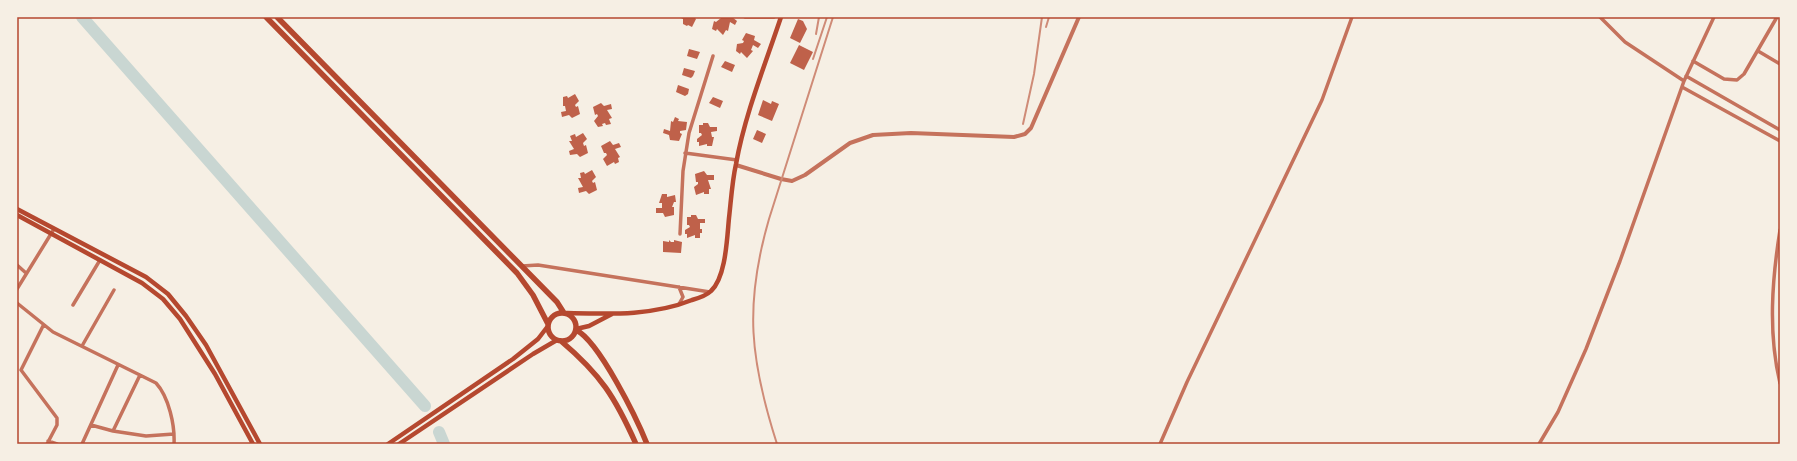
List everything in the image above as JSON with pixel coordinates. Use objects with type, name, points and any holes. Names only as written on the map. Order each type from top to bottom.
[{"type":"highway","points":[[266,17],[517,272],[533,295],[548,325],[550,335],[583,359],[604,383],[616,400],[636,444]]},
{"type":"highway","points":[[278,17],[575,321],[576,330],[569,340],[559,341]]},
{"type":"highway","points":[[548,325],[552,316],[566,313]]},
{"type":"highway","points":[[576,330],[585,337],[609,370],[638,422],[647,444]]},
{"type":"main road","points":[[566,313],[639,314],[677,305],[710,292],[719,279],[725,252],[736,163],[753,100],[782,17]]},
{"type":"main road","points":[[17,209],[146,277],[168,294],[186,316],[206,345],[260,444]]},
{"type":"main road","points":[[17,215],[142,283],[170,306],[215,374],[253,444]]},
{"type":"main road","points":[[576,330],[589,326],[613,314]]},
{"type":"main road","points":[[388,444],[513,359],[538,339],[548,325]]},
{"type":"main road","points":[[399,444],[533,354],[559,341]]},
{"type":"street","points":[[745,17],[774,17]]},
{"type":"street","points":[[685,153],[736,163],[781,179],[792,181],[805,176],[850,143],[873,135],[911,132],[1008,137],[1025,134],[1031,128],[1079,17]]},
{"type":"street","points":[[1160,444],[1187,382],[1322,100],[1352,17]]},
{"type":"street","points":[[1600,17],[1625,42],[1684,81]]},
{"type":"street","points":[[1539,444],[1558,412],[1586,349],[1684,81],[1714,17]]},
{"type":"street","points":[[1693,61],[1724,79],[1737,80],[1744,74],[1777,17]]},
{"type":"street","points":[[1758,51],[1780,64]]},
{"type":"street","points":[[680,234],[685,153],[694,114],[713,56]]},
{"type":"street","points":[[1686,76],[1780,130]]},
{"type":"street","points":[[1682,87],[1780,141]]},
{"type":"street","points":[[17,289],[54,229]]},
{"type":"street","points":[[1780,230],[1773,291],[1773,327],[1780,383]]},
{"type":"street","points":[[73,305],[100,260]]},
{"type":"street","points":[[17,265],[26,273]]},
{"type":"street","points":[[522,266],[538,265],[710,292]]},
{"type":"street","points":[[677,305],[683,297],[679,287]]},
{"type":"street","points":[[82,346],[114,290]]},
{"type":"street","points":[[17,303],[43,326],[156,383],[162,390],[168,409],[174,434],[174,444]]},
{"type":"street","points":[[43,326],[21,370],[57,418],[57,425],[48,443],[57,444]]},
{"type":"street","points":[[82,444],[118,365]]},
{"type":"street","points":[[112,431],[140,375]]},
{"type":"street","points":[[90,425],[112,431],[146,436],[174,434]]},
{"type":"building","points":[[679,17],[694,17],[696,19],[692,27],[683,24],[683,19]]},
{"type":"building","points":[[718,17],[732,17],[737,21],[735,25],[730,22],[728,31],[726,30],[723,35],[717,29],[716,31],[712,29],[714,21],[716,22],[721,18]]},
{"type":"building","points":[[798,19],[803,21],[807,29],[800,43],[790,38]]},
{"type":"building","points":[[746,33],[755,36],[754,40],[761,44],[758,48],[753,45],[751,50],[753,51],[747,58],[741,52],[740,54],[736,51],[737,44],[743,43],[744,41],[742,40]]},
{"type":"building","points":[[799,45],[813,52],[804,70],[790,63]]},
{"type":"building","points":[[689,49],[700,52],[697,59],[687,56]]},
{"type":"building","points":[[725,61],[735,65],[732,72],[721,67]]},
{"type":"building","points":[[684,68],[695,71],[691,78],[682,75]]},
{"type":"building","points":[[678,85],[689,89],[688,94],[685,96],[676,92]]},
{"type":"building","points":[[575,94],[579,101],[575,105],[576,107],[578,106],[580,114],[572,118],[569,115],[562,117],[561,112],[566,111],[565,106],[563,106],[563,97],[567,96],[568,98]]},
{"type":"building","points":[[713,97],[723,101],[720,108],[709,103]]},
{"type":"building","points":[[763,100],[771,104],[772,101],[779,104],[772,121],[758,115]]},
{"type":"building","points":[[601,103],[604,106],[611,104],[612,109],[607,110],[612,118],[609,119],[611,124],[606,125],[605,123],[602,124],[603,126],[598,127],[594,121],[598,116],[597,114],[595,115],[593,107]]},
{"type":"building","points":[[675,117],[679,119],[678,121],[687,122],[686,130],[680,131],[682,134],[679,141],[670,140],[669,135],[663,133],[664,129],[670,131],[671,121],[673,122]]},
{"type":"building","points":[[703,123],[708,123],[710,127],[717,127],[717,131],[711,132],[712,137],[714,137],[712,146],[707,146],[707,144],[699,146],[699,142],[697,142],[697,139],[702,135],[699,133],[699,125],[703,125]]},
{"type":"building","points":[[757,130],[766,134],[762,143],[753,139]]},
{"type":"building","points":[[583,133],[587,139],[583,143],[584,146],[586,145],[588,153],[580,157],[577,154],[570,155],[569,151],[574,149],[569,141],[572,141],[570,136],[575,134],[576,137]]},
{"type":"building","points":[[610,141],[613,145],[619,143],[621,147],[615,149],[620,157],[618,158],[619,162],[615,164],[614,162],[607,166],[603,159],[607,155],[604,153],[601,146]]},
{"type":"building","points":[[592,170],[596,177],[592,181],[593,183],[595,182],[597,190],[589,194],[586,191],[579,193],[578,188],[583,187],[578,178],[581,178],[580,173],[584,172],[585,174]]},
{"type":"building","points":[[704,171],[707,175],[714,175],[714,180],[708,180],[711,189],[709,189],[709,194],[704,194],[704,192],[696,195],[694,187],[698,184],[698,182],[696,182],[695,174]]},
{"type":"building","points":[[662,194],[667,194],[667,197],[675,195],[676,202],[674,202],[672,207],[674,207],[674,215],[665,217],[663,213],[656,213],[656,208],[662,208],[662,203],[659,203]]},
{"type":"building","points":[[691,215],[696,215],[698,219],[705,219],[705,223],[700,223],[702,233],[700,233],[700,238],[695,238],[695,235],[687,238],[687,234],[685,234],[685,230],[690,227],[687,225],[687,217],[691,217]]},
{"type":"building","points":[[669,240],[671,242],[674,242],[674,240],[682,242],[681,253],[663,252],[663,241],[669,242]]},
{"type":"waterway","points":[[82,17],[425,406]]},
{"type":"waterway","points":[[439,432],[444,444]]},
{"type":"railway","points":[[816,34],[819,17]]},
{"type":"railway","points":[[813,59],[827,17]]},
{"type":"railway","points":[[777,444],[761,386],[756,359],[753,306],[756,279],[761,250],[769,219],[833,17]]},
{"type":"railway","points":[[1023,124],[1034,74],[1042,17]]},
{"type":"railway","points":[[1046,27],[1049,17]]}]
